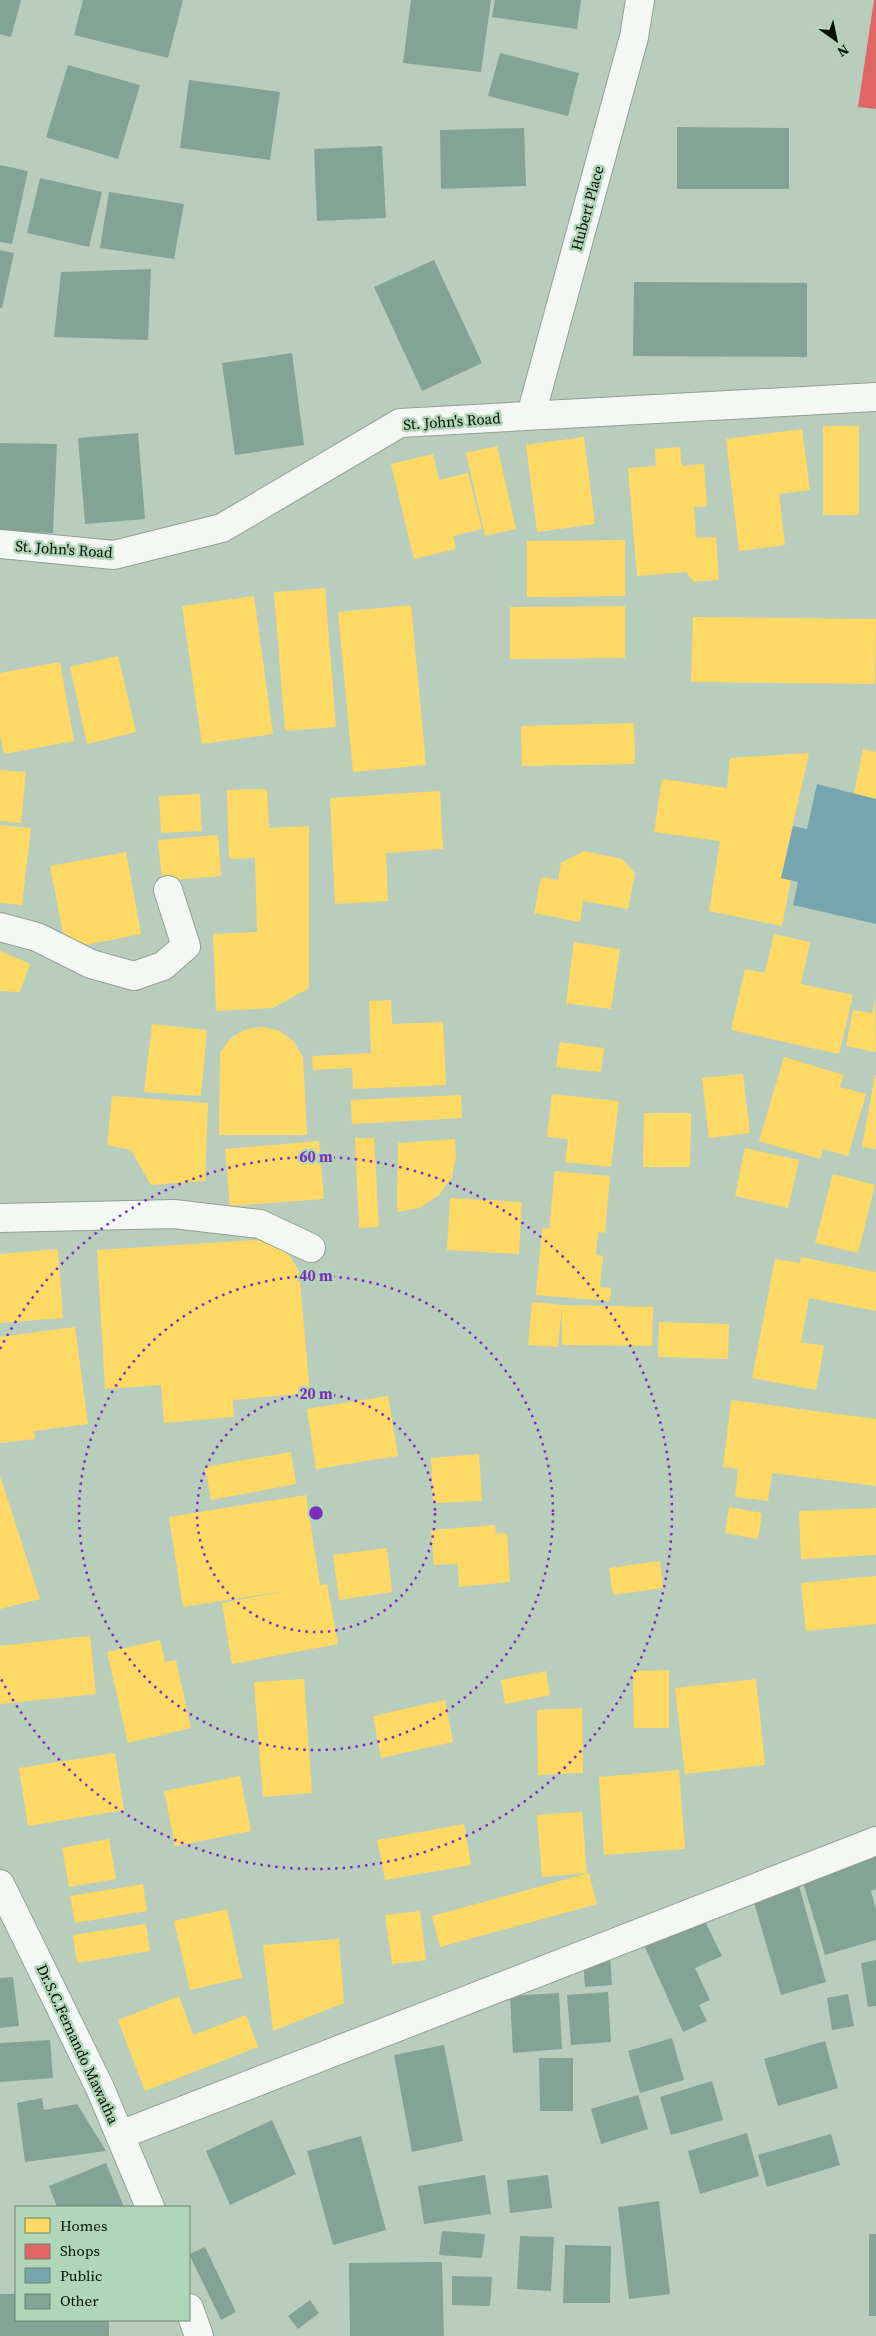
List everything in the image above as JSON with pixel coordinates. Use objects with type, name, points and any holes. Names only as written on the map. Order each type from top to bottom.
[{"type":"street","name":"Hubert Place","points":[[531,415],[634,37],[640,0]]},
{"type":"street","name":"St. John's Road","points":[[0,544],[114,555],[222,528],[400,423],[876,397]]},
{"type":"street","points":[[0,926],[37,937],[91,964],[134,976],[163,966],[186,946],[168,890]]},
{"type":"street","points":[[0,1218],[174,1214],[260,1224],[311,1248]]},
{"type":"street","points":[[120,2135],[876,1841]]},
{"type":"street","name":"Dr.S.C.Fernando Mawatha","points":[[0,1884],[24,1929],[120,2135],[150,2206]]},
{"type":"street","points":[[190,2311],[199,2336]]},
{"type":"building: Homes","points":[[823,426],[859,426],[859,515],[823,515]]},
{"type":"building: Homes","points":[[802,429],[810,490],[779,494],[785,545],[739,551],[726,439]]},
{"type":"building: Homes","points":[[584,437],[595,524],[537,532],[526,445]]},
{"type":"building: Homes","points":[[497,446],[516,529],[485,536],[466,453]]},
{"type":"building: Homes","points":[[680,447],[682,466],[704,464],[707,506],[694,507],[696,538],[716,537],[719,580],[694,582],[686,572],[637,576],[628,468],[656,466],[655,449]]},
{"type":"building: Homes","points":[[433,454],[439,480],[468,473],[482,529],[453,536],[456,549],[414,559],[391,464]]},
{"type":"building: Homes","points":[[625,540],[625,596],[527,597],[527,541]]},
{"type":"building: Homes","points":[[325,588],[336,727],[285,731],[274,592]]},
{"type":"building: Homes","points":[[254,596],[273,734],[202,744],[182,606]]},
{"type":"building: Homes","points":[[411,605],[426,765],[353,772],[338,612]]},
{"type":"building: Homes","points":[[625,606],[625,658],[510,659],[510,607]]},
{"type":"building: Homes","points":[[693,617],[876,619],[875,684],[691,682]]},
{"type":"building: Homes","points":[[118,656],[136,732],[87,744],[70,667]]},
{"type":"building: Homes","points":[[60,662],[74,741],[4,754],[0,734],[0,673]]},
{"type":"building: Homes","points":[[634,723],[635,764],[522,766],[521,726]]},
{"type":"building: Homes","points":[[863,749],[876,752],[876,799],[854,794]]},
{"type":"building: Homes","points":[[809,753],[781,878],[791,880],[782,926],[709,911],[720,841],[654,832],[662,779],[727,788],[730,758]]},
{"type":"building: Homes","points":[[0,770],[26,772],[21,823],[0,821]]},
{"type":"building: Homes","points":[[267,789],[269,828],[309,826],[309,988],[273,1008],[216,1011],[213,934],[257,932],[255,858],[229,859],[227,790]]},
{"type":"building: Homes","points":[[440,791],[443,849],[386,853],[388,901],[335,904],[330,798]]},
{"type":"building: Homes","points":[[200,794],[202,831],[161,833],[159,796]]},
{"type":"building: Homes","points":[[0,825],[31,828],[22,905],[0,903]]},
{"type":"building: Homes","points":[[218,835],[221,876],[162,881],[158,840]]},
{"type":"building: Homes","points":[[584,851],[622,859],[635,873],[628,909],[583,901],[580,922],[534,913],[541,877],[558,880],[561,863]]},
{"type":"building: Homes","points":[[126,852],[141,934],[66,949],[50,866]]},
{"type":"building: Homes","points":[[774,934],[810,942],[801,984],[853,995],[839,1054],[731,1030],[745,969],[765,973]]},
{"type":"building: Homes","points":[[574,942],[620,949],[611,1009],[566,1003]]},
{"type":"building: Homes","points":[[0,951],[30,964],[20,992],[0,991]]},
{"type":"building: Homes","points":[[875,999],[876,1052],[846,1046],[853,1010],[872,1013]]},
{"type":"building: Homes","points":[[391,1000],[392,1024],[443,1022],[446,1085],[353,1089],[352,1068],[313,1070],[312,1056],[371,1053],[369,1001]]},
{"type":"building: Homes","points":[[152,1024],[207,1030],[201,1096],[144,1092]]},
{"type":"building: Homes","points":[[263,1027],[280,1031],[294,1042],[303,1057],[307,1135],[219,1135],[220,1052],[231,1038],[246,1029]]},
{"type":"building: Homes","points":[[560,1042],[604,1048],[601,1072],[556,1067]]},
{"type":"building: Homes","points":[[784,1057],[844,1075],[840,1087],[866,1094],[848,1156],[823,1149],[820,1159],[759,1141]]},
{"type":"building: Homes","points":[[743,1074],[750,1133],[709,1138],[702,1078]]},
{"type":"building: Homes","points":[[876,1075],[876,1149],[862,1147]]},
{"type":"building: Homes","points":[[552,1094],[619,1101],[611,1167],[565,1162],[568,1139],[547,1137]]},
{"type":"building: Homes","points":[[461,1095],[462,1118],[352,1124],[351,1100]]},
{"type":"building: Homes","points":[[112,1096],[208,1103],[205,1181],[151,1185],[131,1150],[107,1145]]},
{"type":"building: Homes","points":[[644,1113],[691,1113],[690,1167],[643,1167]]},
{"type":"building: Homes","points":[[355,1138],[374,1138],[379,1227],[359,1228]]},
{"type":"building: Homes","points":[[455,1139],[456,1156],[452,1177],[439,1195],[419,1208],[397,1212],[398,1143]]},
{"type":"building: Homes","points":[[319,1141],[324,1199],[230,1206],[225,1149]]},
{"type":"building: Homes","points":[[745,1148],[799,1160],[788,1208],[735,1196]]},
{"type":"building: Homes","points":[[555,1171],[610,1176],[605,1233],[598,1232],[596,1255],[603,1256],[600,1287],[611,1288],[610,1301],[536,1295],[542,1228],[549,1229]]},
{"type":"building: Homes","points":[[833,1174],[875,1185],[858,1253],[815,1243]]},
{"type":"building: Homes","points":[[450,1198],[522,1202],[519,1254],[447,1250]]},
{"type":"building: Homes","points":[[256,1240],[274,1244],[289,1255],[299,1271],[310,1393],[233,1400],[234,1417],[164,1423],[161,1385],[105,1389],[97,1250]]},
{"type":"building: Homes","points":[[58,1249],[63,1318],[0,1323],[0,1254]]},
{"type":"building: Homes","points":[[801,1257],[876,1272],[876,1311],[809,1298],[801,1342],[824,1346],[816,1390],[752,1378],[775,1259],[800,1263]]},
{"type":"building: Homes","points":[[532,1302],[563,1305],[653,1307],[652,1346],[562,1345],[562,1308],[558,1347],[528,1345]]},
{"type":"building: Homes","points":[[659,1322],[729,1324],[728,1359],[658,1357]]},
{"type":"building: Homes","points":[[75,1327],[88,1424],[34,1431],[35,1439],[0,1443],[0,1337]]},
{"type":"building: Homes","points":[[388,1396],[398,1456],[316,1469],[307,1409]]},
{"type":"building: Homes","points":[[731,1400],[876,1419],[876,1486],[772,1473],[768,1501],[735,1497],[738,1469],[723,1467]]},
{"type":"building: Homes","points":[[291,1452],[296,1484],[211,1500],[205,1467]]},
{"type":"building: Homes","points":[[479,1454],[482,1501],[433,1503],[431,1458]]},
{"type":"building: Homes","points":[[0,1476],[40,1599],[0,1609]]},
{"type":"building: Homes","points":[[306,1495],[320,1585],[327,1584],[338,1644],[232,1664],[222,1603],[285,1591],[183,1607],[169,1517]]},
{"type":"building: Homes","points":[[729,1507],[762,1513],[758,1539],[725,1533]]},
{"type":"building: Homes","points":[[876,1508],[876,1555],[801,1559],[799,1511]]},
{"type":"building: Homes","points":[[495,1525],[496,1534],[507,1533],[510,1582],[459,1587],[458,1564],[434,1565],[431,1530]]},
{"type":"building: Homes","points":[[387,1548],[392,1592],[339,1600],[333,1555]]},
{"type":"building: Homes","points":[[660,1561],[663,1588],[613,1595],[609,1568]]},
{"type":"building: Homes","points":[[876,1576],[876,1624],[806,1631],[801,1583]]},
{"type":"building: Homes","points":[[90,1636],[96,1694],[0,1704],[0,1646]]},
{"type":"building: Homes","points":[[160,1640],[165,1662],[176,1660],[191,1728],[128,1743],[107,1652]]},
{"type":"building: Homes","points":[[669,1670],[669,1728],[634,1728],[633,1671]]},
{"type":"building: Homes","points":[[546,1671],[550,1695],[505,1704],[501,1680]]},
{"type":"building: Homes","points":[[304,1679],[312,1793],[263,1797],[254,1682]]},
{"type":"building: Homes","points":[[756,1679],[765,1765],[685,1774],[675,1688]]},
{"type":"building: Homes","points":[[445,1700],[453,1742],[381,1758],[373,1716]]},
{"type":"building: Homes","points":[[582,1708],[583,1773],[538,1775],[537,1710]]},
{"type":"building: Homes","points":[[115,1753],[124,1810],[28,1826],[19,1768]]},
{"type":"building: Homes","points":[[679,1770],[685,1849],[604,1855],[599,1777]]},
{"type":"building: Homes","points":[[240,1776],[251,1831],[175,1846],[164,1791]]},
{"type":"building: Homes","points":[[582,1812],[587,1873],[542,1877],[537,1815]]},
{"type":"building: Homes","points":[[464,1824],[471,1865],[385,1880],[377,1840]]},
{"type":"building: Homes","points":[[109,1839],[116,1879],[69,1887],[62,1848]]},
{"type":"building: Homes","points":[[589,1873],[597,1904],[440,1947],[432,1916]]},
{"type":"building: Homes","points":[[143,1884],[147,1911],[75,1923],[70,1896]]},
{"type":"building: Homes","points":[[227,1909],[242,1978],[190,1990],[174,1921]]},
{"type":"building: Homes","points":[[420,1911],[426,1960],[392,1964],[385,1915]]},
{"type":"building: Homes","points":[[146,1924],[150,1951],[77,1963],[73,1935]]},
{"type":"building: Homes","points":[[339,1939],[344,2003],[273,2031],[263,1945]]},
{"type":"building: Homes","points":[[179,1996],[193,2035],[246,2015],[258,2047],[145,2091],[118,2020]]},
{"type":"building: Shops","points":[[874,0],[876,0],[876,109],[858,107]]},
{"type":"building: Public","points":[[817,784],[876,799],[876,924],[793,905],[798,882],[781,878],[793,826],[807,829]]},
{"type":"building: Other","points":[[0,0],[21,0],[11,37],[0,34]]},
{"type":"building: Other","points":[[83,0],[183,0],[168,58],[74,35]]},
{"type":"building: Other","points":[[411,0],[491,0],[481,72],[403,63]]},
{"type":"building: Other","points":[[495,0],[581,0],[577,29],[492,17]]},
{"type":"building: Other","points":[[500,53],[579,73],[568,116],[488,96]]},
{"type":"building: Other","points":[[68,65],[140,85],[118,159],[46,137]]},
{"type":"building: Other","points":[[189,80],[280,92],[270,160],[180,148]]},
{"type":"building: Other","points":[[677,127],[789,128],[789,189],[677,189]]},
{"type":"building: Other","points":[[524,128],[526,186],[441,189],[440,130]]},
{"type":"building: Other","points":[[382,146],[386,218],[317,221],[314,149]]},
{"type":"building: Other","points":[[0,165],[28,171],[12,244],[0,242]]},
{"type":"building: Other","points":[[40,178],[102,192],[89,247],[27,233]]},
{"type":"building: Other","points":[[109,192],[184,204],[174,259],[100,248]]},
{"type":"building: Other","points":[[0,250],[14,253],[2,308],[0,308]]},
{"type":"building: Other","points":[[434,260],[482,363],[422,391],[374,287]]},
{"type":"building: Other","points":[[151,269],[148,340],[54,337],[61,272]]},
{"type":"building: Other","points":[[634,282],[807,283],[807,357],[633,356]]},
{"type":"building: Other","points":[[292,353],[304,445],[235,455],[222,363]]},
{"type":"building: Other","points":[[138,433],[145,519],[85,524],[78,438]]},
{"type":"building: Other","points":[[0,443],[57,444],[53,533],[0,531]]},
{"type":"building: Other","points":[[876,1856],[876,1889],[871,1891],[876,1909],[876,1940],[825,1955],[802,1879]]},
{"type":"building: Other","points":[[799,1886],[826,1982],[781,1995],[753,1899]]},
{"type":"building: Other","points":[[703,1917],[722,1956],[695,1968],[710,2000],[699,2005],[707,2021],[683,2032],[644,1945]]},
{"type":"building: Other","points":[[610,1955],[612,1985],[585,1987],[583,1957]]},
{"type":"building: Other","points":[[876,1960],[876,2006],[868,2007],[861,1963]]},
{"type":"building: Other","points":[[13,1977],[19,2026],[0,2028],[0,1978]]},
{"type":"building: Other","points":[[608,1992],[611,2042],[571,2045],[567,1995]]},
{"type":"building: Other","points":[[559,1993],[562,2049],[513,2053],[510,1996]]},
{"type":"building: Other","points":[[848,1994],[854,2026],[832,2030],[827,1998]]},
{"type":"building: Other","points":[[672,2038],[684,2080],[640,2093],[628,2051]]},
{"type":"building: Other","points":[[50,2040],[53,2078],[0,2082],[0,2043]]},
{"type":"building: Other","points":[[825,2041],[838,2088],[778,2106],[764,2059]]},
{"type":"building: Other","points":[[444,2045],[463,2141],[412,2152],[394,2055]]},
{"type":"building: Other","points":[[539,2058],[573,2058],[573,2111],[540,2111]]},
{"type":"building: Other","points":[[712,2081],[723,2120],[671,2135],[660,2097]]},
{"type":"building: Other","points":[[638,2095],[648,2129],[601,2144],[591,2109]]},
{"type":"building: Other","points":[[42,2098],[44,2110],[77,2104],[106,2151],[25,2162],[17,2103]]},
{"type":"building: Other","points":[[272,2120],[296,2174],[230,2205],[206,2151]]},
{"type":"building: Other","points":[[747,2133],[759,2176],[700,2194],[688,2151]]},
{"type":"building: Other","points":[[831,2134],[840,2165],[767,2187],[758,2155]]},
{"type":"building: Other","points":[[361,2136],[386,2230],[333,2245],[307,2151]]},
{"type":"building: Other","points":[[106,2163],[124,2206],[57,2206],[49,2186]]},
{"type":"building: Other","points":[[485,2175],[491,2214],[424,2224],[418,2186]]},
{"type":"building: Other","points":[[548,2175],[552,2208],[510,2213],[507,2180]]},
{"type":"building: Other","points":[[659,2201],[670,2294],[629,2299],[618,2207]]},
{"type":"building: Other","points":[[442,2231],[485,2234],[482,2258],[439,2255]]},
{"type":"building: Other","points":[[869,2234],[876,2234],[876,2316],[869,2316]]},
{"type":"building: Other","points":[[520,2236],[554,2237],[551,2291],[517,2289]]},
{"type":"building: Other","points":[[565,2245],[611,2246],[610,2303],[563,2303]]},
{"type":"building: Other","points":[[205,2247],[236,2312],[221,2320],[190,2254]]},
{"type":"building: Other","points":[[442,2262],[444,2336],[350,2336],[349,2263]]},
{"type":"building: Other","points":[[452,2276],[492,2277],[490,2306],[452,2305]]},
{"type":"building: Other","points":[[0,2294],[15,2294],[15,2321],[109,2321],[109,2336],[0,2336]]},
{"type":"building: Other","points":[[310,2300],[319,2313],[298,2329],[288,2316]]}]
